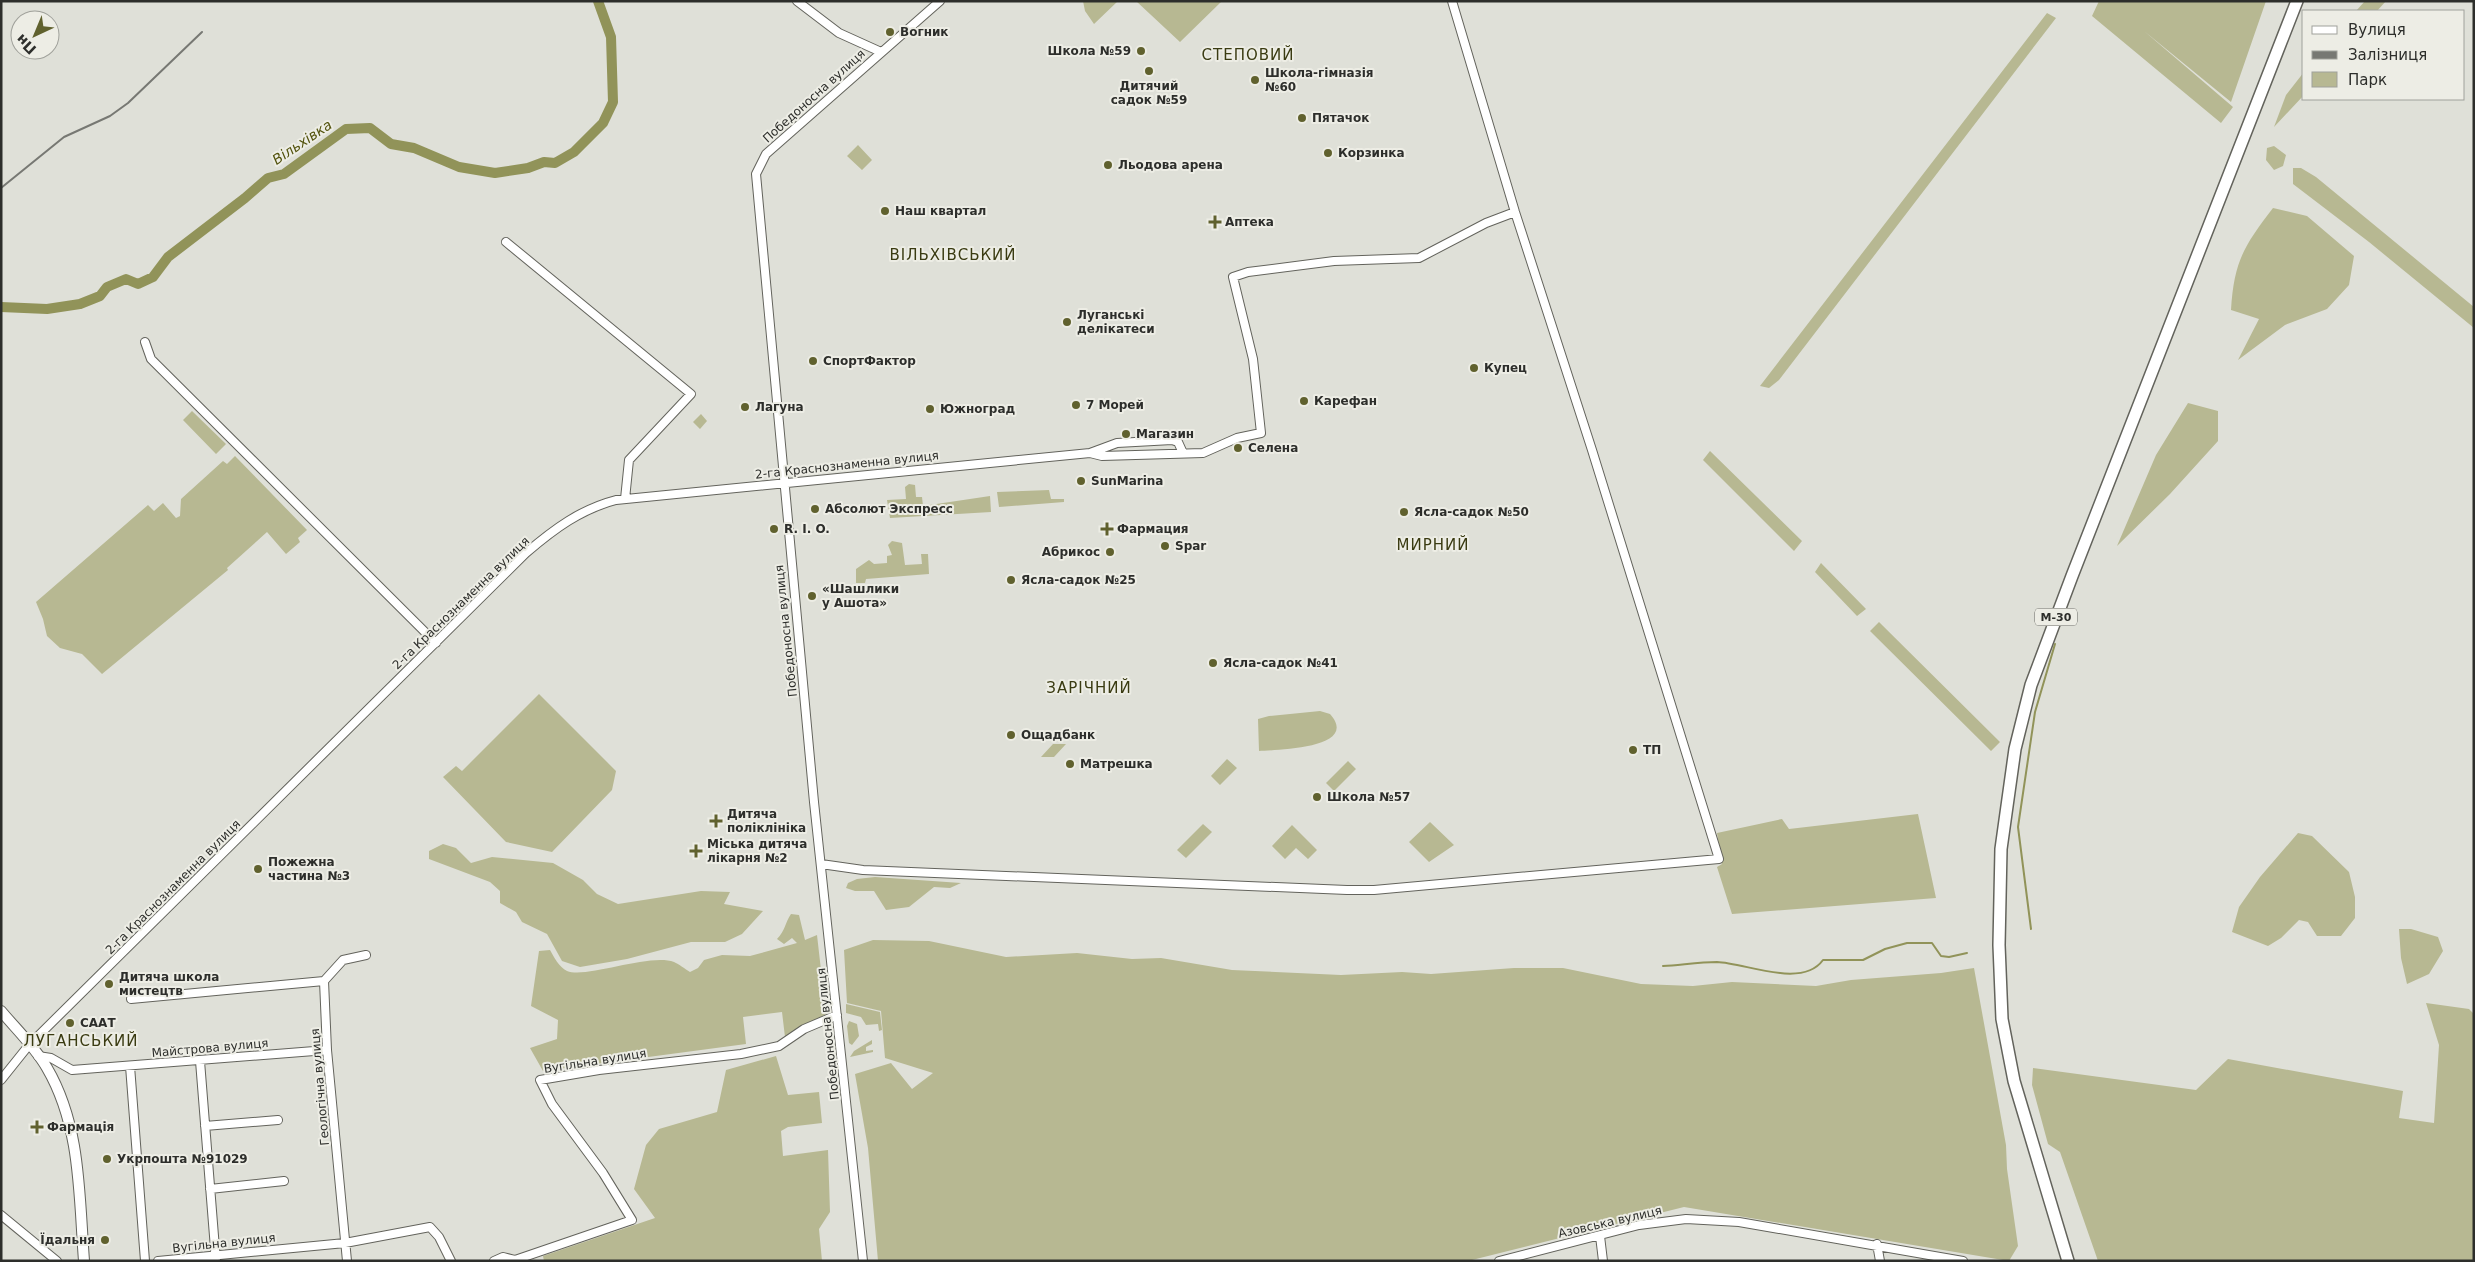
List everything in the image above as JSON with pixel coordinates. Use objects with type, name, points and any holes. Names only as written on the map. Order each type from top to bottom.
[{"type":"highway","name":"М-30","points":[[2068,1261],[2014,1082],[2002,1019],[1999,945],[2001,849],[2015,748],[2030,685],[2297,1]]},
{"type":"main road","points":[[1,1011],[46,1067],[60,1096],[75,1144],[84,1261]]},
{"type":"street","points":[[797,1],[839,33],[881,52]]},
{"type":"street","name":"Победоносна вулиця","points":[[863,1261],[783,482],[756,174],[766,154],[940,1]]},
{"type":"street","points":[[821,864],[863,870],[1356,890],[1719,859],[1592,450],[1515,212],[1452,1]]},
{"type":"street","points":[[1183,453],[1203,453],[1237,438],[1261,434],[1253,359],[1233,277],[1248,272],[1334,261],[1419,258],[1486,223],[1515,212]]},
{"type":"street","points":[[506,242],[692,394],[629,460],[626,499]]},
{"type":"street","points":[[145,342],[151,359],[436,643]]},
{"type":"street","name":"2-га Краснознаменна вулиця","points":[[1,1080],[29,1045],[436,643],[545,537],[583,511],[599,504],[626,499],[1090,453],[1117,443],[1172,440],[1178,442],[1183,453],[1102,456],[1090,453]]},
{"type":"street","points":[[131,999],[324,981],[344,960],[366,955]]},
{"type":"street","name":"Геологічна вулиця","points":[[324,981],[327,1050],[347,1261]]},
{"type":"street","name":"Вугільна вулиця","points":[[494,1261],[502,1257],[515,1260],[632,1220],[602,1173],[552,1104],[540,1080],[599,1070],[741,1054],[770,1048],[779,1046],[804,1029],[837,1015]]},
{"type":"street","name":"Майстрова вулиця","points":[[38,1056],[51,1058],[72,1070],[327,1050]]},
{"type":"street","points":[[200,1061],[215,1257]]},
{"type":"street","points":[[130,1066],[145,1261]]},
{"type":"street","points":[[205,1126],[278,1120]]},
{"type":"street","points":[[210,1189],[284,1181]]},
{"type":"street","points":[[1,1215],[56,1259]]},
{"type":"street","name":"Азовська вулиця","points":[[1498,1261],[1529,1257],[1639,1225],[1686,1219],[1740,1222],[1782,1231],[1877,1244],[1963,1261]]},
{"type":"street","name":"Вугільна вулиця","points":[[158,1261],[345,1243],[430,1227],[438,1237],[451,1261]]},
{"type":"street","points":[[1600,1236],[1603,1261]]},
{"type":"street","points":[[1877,1244],[1880,1261]]},
{"type":"green space","points":[[1083,1],[1118,1],[1094,24],[1085,11]]},
{"type":"green space","points":[[1136,1],[1220,1],[1221,2],[1180,42]]},
{"type":"green space","points":[[2099,1],[2266,1],[2231,102],[2144,31],[2233,107],[2221,123],[2092,16]]},
{"type":"green space","points":[[2365,1],[2386,1],[2378,10],[2357,10]]},
{"type":"green space","points":[[2047,13],[2056,18],[1779,380],[1769,388],[1760,386]]},
{"type":"green space","points":[[2302,75],[2302,97],[2274,127],[2286,95]]},
{"type":"green space","points":[[858,145],[872,160],[862,170],[847,156]]},
{"type":"green space","points":[[2274,146],[2286,155],[2283,166],[2274,170],[2266,160],[2267,148]]},
{"type":"green space","points":[[2293,168],[2301,168],[2316,177],[2474,307],[2474,328],[2369,242],[2293,184]]},
{"type":"green space","points":[[2273,208],[2307,216],[2354,256],[2349,285],[2327,309],[2285,325],[2238,360],[2259,319],[2231,310],[2235,279],[2242,255]]},
{"type":"green space","points":[[2188,403],[2218,411],[2218,441],[2170,494],[2117,546],[2156,455]]},
{"type":"green space","points":[[192,411],[226,444],[216,454],[183,420]]},
{"type":"green space","points":[[701,414],[707,421],[700,429],[693,422]]},
{"type":"green space","points":[[1710,451],[1802,541],[1794,551],[1703,460]]},
{"type":"green space","points":[[235,456],[307,530],[298,538],[300,542],[286,554],[267,532],[227,568],[228,570],[102,674],[82,654],[60,648],[47,636],[36,602],[148,505],[154,511],[163,503],[176,518],[180,516],[181,499],[223,461],[227,464]]},
{"type":"green space","points":[[909,484],[915,485],[916,497],[922,497],[923,506],[990,496],[991,512],[890,518],[887,500],[906,499],[905,487]]},
{"type":"green space","points":[[1049,490],[1051,499],[1064,499],[1064,502],[999,507],[997,492]]},
{"type":"green space","points":[[892,541],[902,543],[905,565],[922,564],[921,554],[928,554],[929,574],[866,579],[865,583],[856,583],[856,569],[869,560],[874,564],[887,563],[887,556],[892,555],[888,545]]},
{"type":"green space","points":[[1821,563],[1866,609],[1857,616],[1815,572]]},
{"type":"green space","points":[[1879,622],[2000,742],[1991,751],[1870,631]]},
{"type":"green space","points":[[539,694],[616,771],[612,790],[552,852],[506,842],[443,777],[456,766],[462,771]]},
{"type":"green space","points":[[1320,711],[1330,714],[1337,726],[1334,734],[1325,741],[1297,748],[1259,751],[1258,719],[1269,716]]},
{"type":"green space","points":[[1053,744],[1066,744],[1054,757],[1041,757]]},
{"type":"green space","points":[[1227,759],[1237,768],[1220,785],[1211,776]]},
{"type":"green space","points":[[1348,761],[1356,769],[1334,791],[1326,783]]},
{"type":"green space","points":[[1918,814],[1936,898],[1732,914],[1717,867],[1722,864],[1717,833],[1782,819],[1789,829]]},
{"type":"green space","points":[[1430,822],[1454,845],[1429,862],[1409,842]]},
{"type":"green space","points":[[1203,824],[1212,832],[1186,858],[1177,850]]},
{"type":"green space","points":[[1292,825],[1317,850],[1308,859],[1296,848],[1285,859],[1272,846]]},
{"type":"green space","points":[[2298,833],[2312,836],[2349,872],[2355,897],[2355,918],[2341,936],[2317,936],[2308,922],[2299,920],[2281,938],[2268,946],[2232,932],[2239,907],[2260,877]]},
{"type":"green space","points":[[443,844],[456,848],[471,863],[492,857],[553,863],[583,880],[597,894],[618,904],[701,891],[730,892],[724,904],[763,911],[742,934],[725,942],[691,942],[627,959],[580,967],[562,961],[547,934],[522,922],[516,912],[500,903],[500,891],[490,882],[429,859],[429,851]]},
{"type":"green space","points":[[875,877],[961,883],[950,888],[934,887],[909,907],[886,910],[874,891],[855,891],[846,888],[848,883],[857,879]]},
{"type":"green space","points":[[791,914],[799,915],[805,940],[817,935],[826,1014],[785,1037],[782,1012],[743,1017],[746,1044],[543,1071],[530,1048],[557,1039],[558,1020],[531,1006],[539,951],[550,950],[562,967],[567,971],[576,973],[663,960],[674,962],[690,972],[698,968],[704,960],[722,955],[750,956],[797,943],[792,938],[784,944],[777,939]]},
{"type":"green space","points":[[2399,929],[2411,929],[2438,937],[2443,951],[2429,974],[2407,984],[2401,958]]},
{"type":"green space","points":[[873,940],[929,941],[1006,957],[1077,953],[1132,959],[1161,958],[1232,970],[1341,975],[1402,972],[1431,974],[1514,968],[1563,968],[1641,984],[1693,986],[1732,982],[1816,986],[1851,980],[1941,973],[1974,968],[2006,1145],[2007,1169],[2018,1246],[2009,1261],[1684,1207],[1468,1261],[878,1261],[868,1148],[855,1074],[891,1063],[912,1089],[933,1073],[885,1058],[881,1011],[847,1003],[844,950]]},
{"type":"green space","points":[[2426,1003],[2469,1009],[2474,1014],[2474,1261],[2098,1261],[2060,1152],[2048,1144],[2032,1085],[2033,1068],[2196,1090],[2228,1059],[2403,1091],[2399,1118],[2434,1123],[2439,1045]]},
{"type":"green space","points":[[846,1004],[880,1012],[882,1030],[879,1031],[878,1024],[866,1025],[861,1017],[846,1013]]},
{"type":"green space","points":[[849,1021],[857,1024],[859,1036],[852,1045],[849,1043],[847,1026]]},
{"type":"green space","points":[[872,1040],[872,1044],[866,1047],[866,1051],[873,1050],[873,1052],[850,1057],[854,1051]]},
{"type":"green space","points":[[776,1056],[788,1095],[819,1092],[822,1123],[788,1127],[781,1131],[783,1156],[828,1150],[830,1212],[819,1229],[822,1261],[544,1261],[543,1256],[655,1218],[634,1189],[646,1145],[659,1129],[717,1112],[726,1070]]},
{"type":"waterway","name":"Вільхівка","points":[[1,307],[47,309],[80,304],[100,296],[107,287],[126,279],[138,284],[153,277],[168,257],[268,178],[284,174],[346,129],[370,128],[391,144],[414,148],[459,167],[495,173],[528,168],[544,162],[555,163],[574,152],[603,123],[613,102],[611,37],[598,1]]},
{"type":"waterway","points":[[2031,929],[2018,827],[2035,712],[2055,644]]},
{"type":"waterway","points":[[1663,966],[1717,962],[1788,974],[1802,973],[1814,968],[1823,960],[1863,960],[1885,949],[1907,943],[1932,943],[1941,956],[1949,957],[1967,953]]},
{"type":"railway","points":[[1,188],[64,137],[110,116],[128,103],[202,32]]},
{"type":"place","name":"Вогник","points":[[890,32]]},
{"type":"place","name":"Школа №59","points":[[1141,51]]},
{"type":"place","name":"Дитячий садок №59","points":[[1149,71]]},
{"type":"place","name":"Школа-гімназія №60","points":[[1255,80]]},
{"type":"place","name":"Пятачок","points":[[1302,118]]},
{"type":"place","name":"Корзинка","points":[[1328,153]]},
{"type":"place","name":"Льодова арена","points":[[1108,165]]},
{"type":"place","name":"Наш квартал","points":[[885,211]]},
{"type":"place","name":"Аптека","points":[[1215,222]]},
{"type":"place","name":"Луганські делікатеси","points":[[1067,322]]},
{"type":"place","name":"СпортФактор","points":[[813,361]]},
{"type":"place","name":"Купец","points":[[1474,368]]},
{"type":"place","name":"Карефан","points":[[1304,401]]},
{"type":"place","name":"7 Морей","points":[[1076,405]]},
{"type":"place","name":"Лагуна","points":[[745,407]]},
{"type":"place","name":"Южноград","points":[[930,409]]},
{"type":"place","name":"Магазин","points":[[1126,434]]},
{"type":"place","name":"Селена","points":[[1238,448]]},
{"type":"place","name":"SunMarina","points":[[1081,481]]},
{"type":"place","name":"Абсолют Экспресс","points":[[815,509]]},
{"type":"place","name":"Ясла-садок №50","points":[[1404,512]]},
{"type":"place","name":"R. I. O.","points":[[774,529]]},
{"type":"place","name":"Фармация","points":[[1107,529]]},
{"type":"place","name":"Spar","points":[[1165,546]]},
{"type":"place","name":"Абрикос","points":[[1110,552]]},
{"type":"place","name":"Ясла-садок №25","points":[[1011,580]]},
{"type":"place","name":"«Шашлики у Ашота»","points":[[812,596]]},
{"type":"place","name":"Ясла-садок №41","points":[[1213,663]]},
{"type":"place","name":"Ощадбанк","points":[[1011,735]]},
{"type":"place","name":"ТП","points":[[1633,750]]},
{"type":"place","name":"Матрешка","points":[[1070,764]]},
{"type":"place","name":"Школа №57","points":[[1317,797]]},
{"type":"place","name":"Дитяча поліклініка","points":[[716,821]]},
{"type":"place","name":"Міська дитяча лікарня №2","points":[[696,851]]},
{"type":"place","name":"Пожежна частина №3","points":[[258,869]]},
{"type":"place","name":"Дитяча школа мистецтв","points":[[109,984]]},
{"type":"place","name":"СААТ","points":[[70,1023]]},
{"type":"place","name":"Фармація","points":[[37,1127]]},
{"type":"place","name":"Укрпошта №91029","points":[[107,1159]]},
{"type":"place","name":"Їдальня","points":[[105,1240]]},
{"type":"district","name":"СТЕПОВИЙ","points":[[1248,55]]},
{"type":"district","name":"ВІЛЬХІВСЬКИЙ","points":[[953,255]]},
{"type":"district","name":"МИРНИЙ","points":[[1433,545]]},
{"type":"district","name":"ЗАРІЧНИЙ","points":[[1089,688]]},
{"type":"district","name":"ЛУГАНСЬКИЙ","points":[[81,1041]]}]
